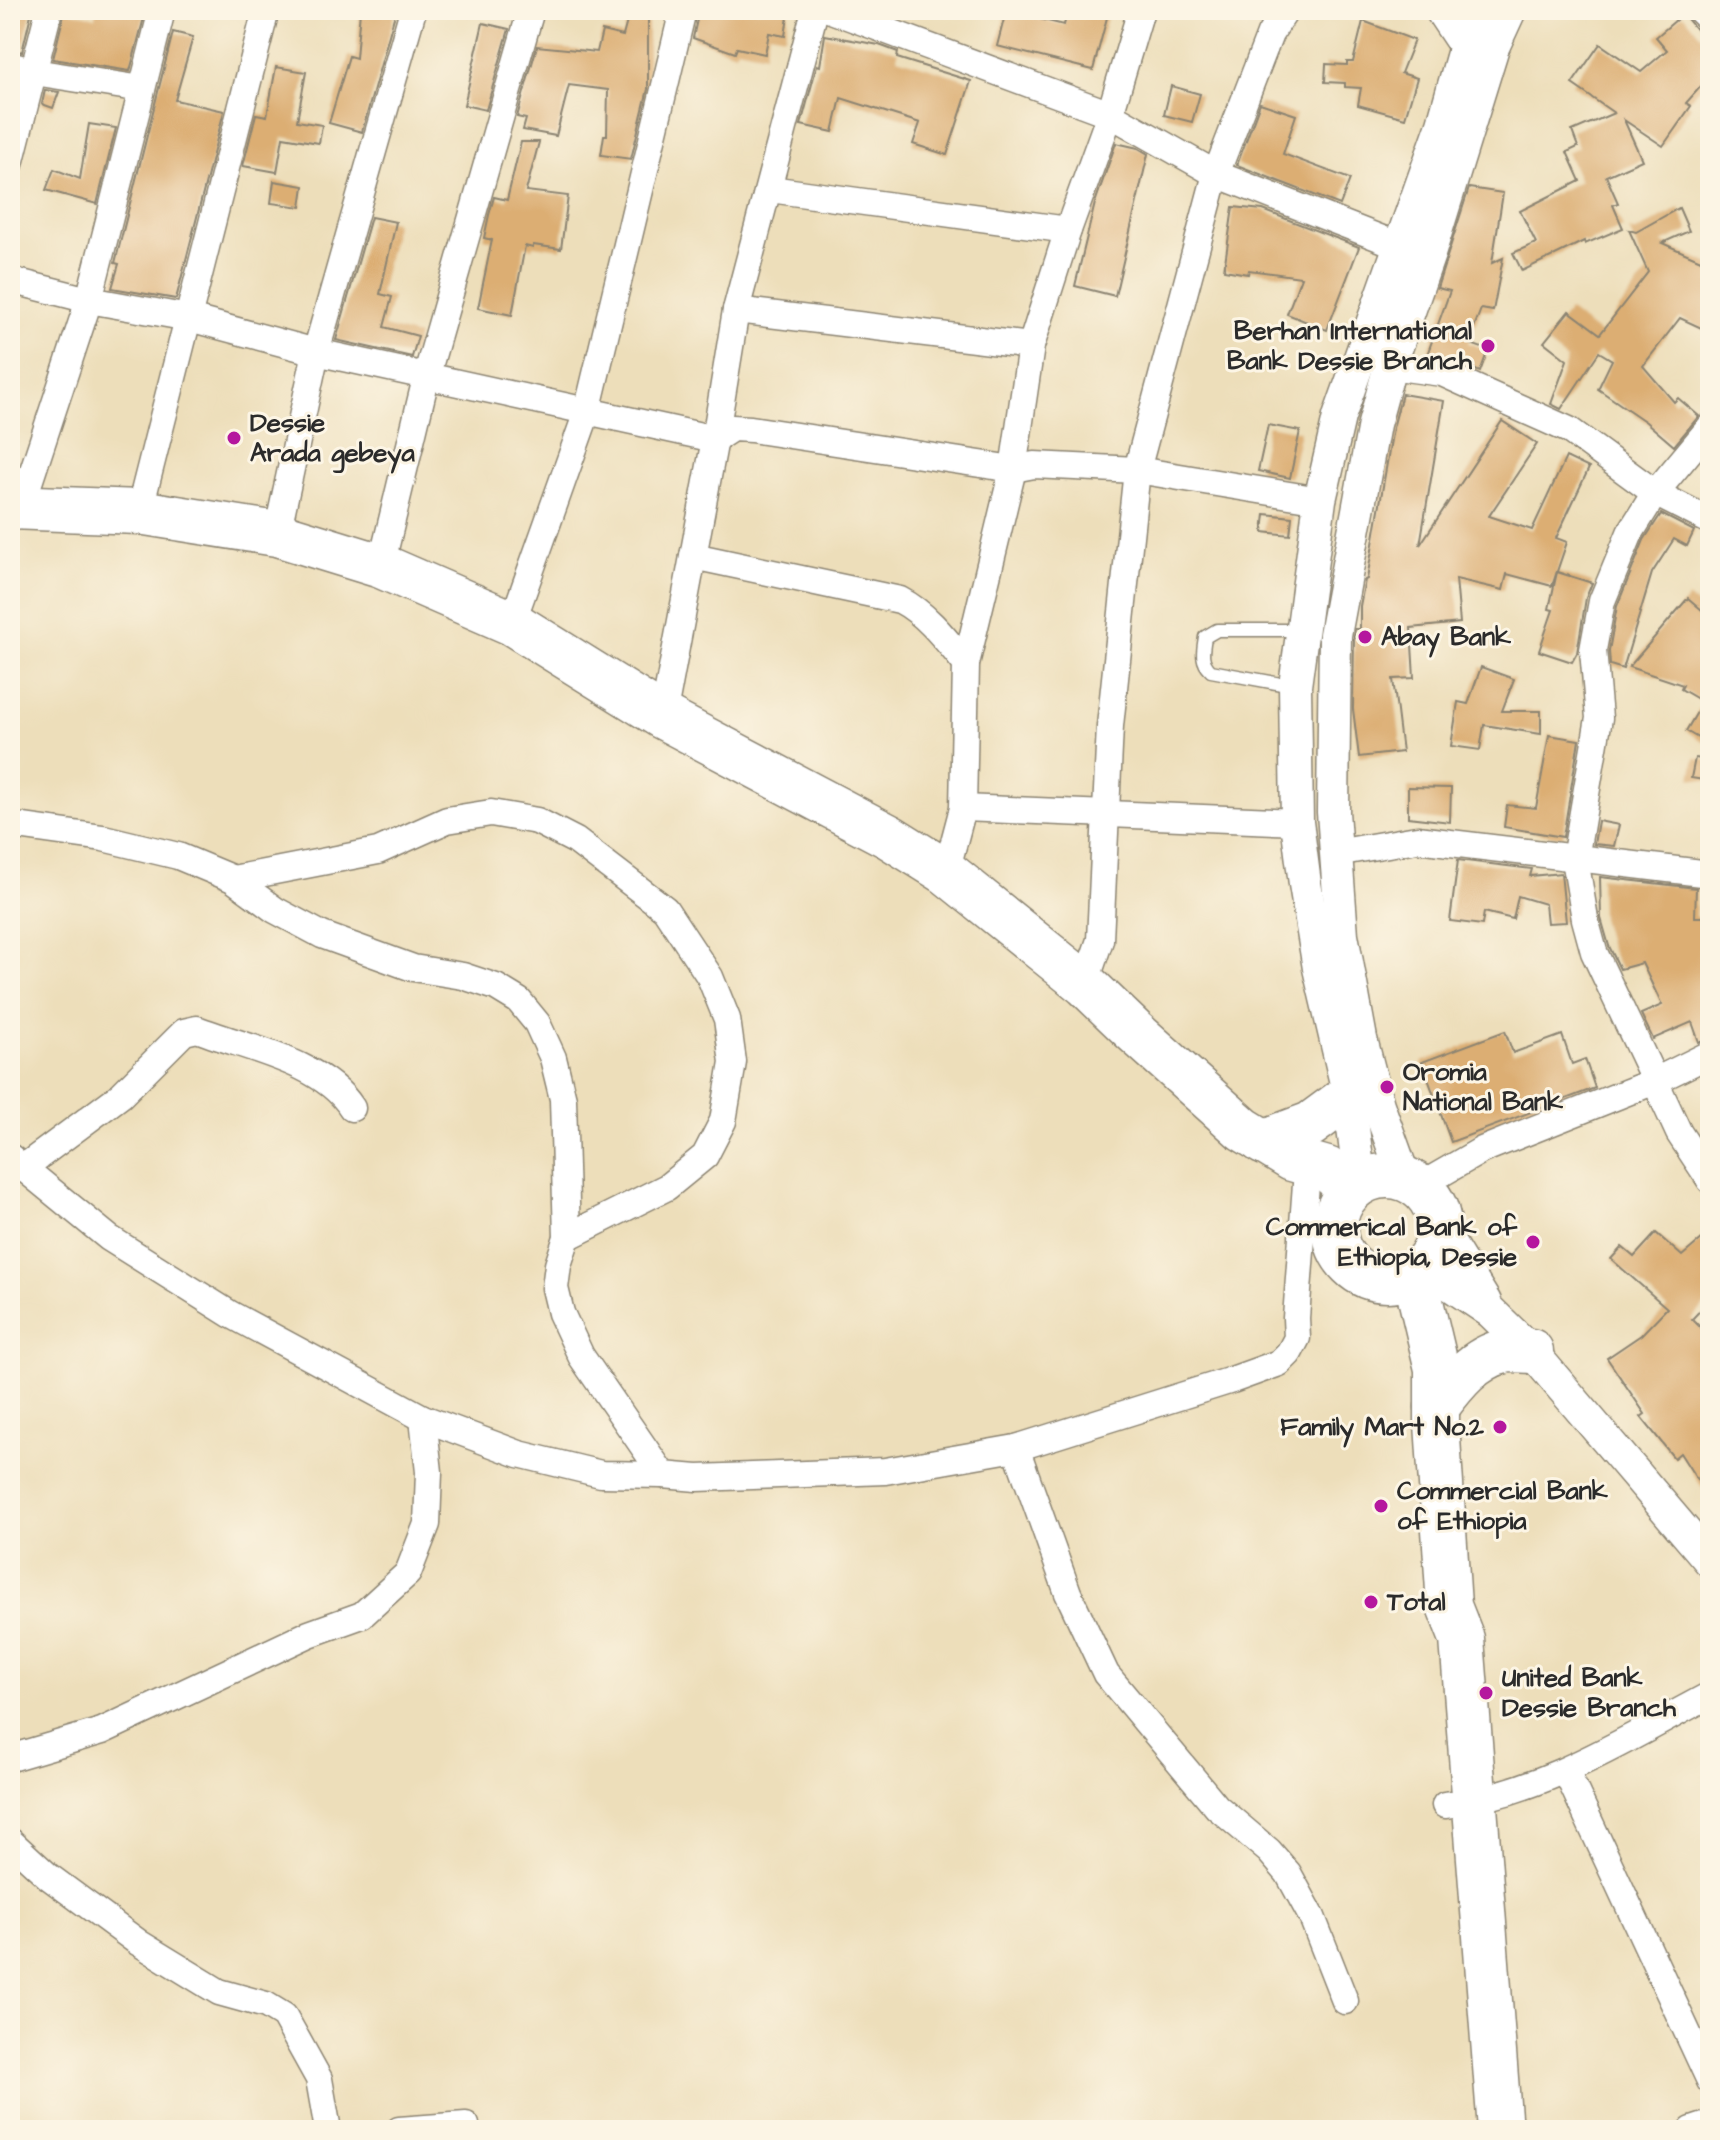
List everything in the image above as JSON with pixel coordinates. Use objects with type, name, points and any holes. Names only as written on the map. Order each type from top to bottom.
[{"type":"highway","points":[[16,507],[139,512],[277,534],[381,566],[512,623],[663,717],[890,837],[946,872],[1085,984],[1243,1129],[1287,1162],[1327,1169],[1349,1196]]},
{"type":"highway","points":[[1287,1162],[1311,1124],[1349,1096]]},
{"type":"highway","points":[[1437,1388],[1365,1276],[1350,1265],[1339,1251],[1335,1233],[1349,1196],[1374,1178],[1390,1177],[1412,1183],[1429,1198],[1436,1211],[1425,1255],[1437,1388],[1449,1606],[1434,1643],[1454,1719],[1460,1803],[1471,2130]]},
{"type":"highway","points":[[1365,1276],[1381,1280],[1398,1279],[1425,1255]]},
{"type":"highway","points":[[1437,1388],[1458,1379],[1479,1362],[1505,1351],[1531,1351]]},
{"type":"highway","points":[[1460,1803],[1500,2130]]},
{"type":"street","points":[[10,164],[22,68],[49,10]]},
{"type":"street","points":[[16,507],[89,300],[162,10]]},
{"type":"street","points":[[139,512],[266,10]]},
{"type":"street","points":[[277,534],[316,352],[413,10]]},
{"type":"street","points":[[381,566],[427,374],[531,10]]},
{"type":"street","points":[[512,623],[587,412],[683,10]]},
{"type":"street","points":[[663,717],[736,310],[815,10]]},
{"type":"street","points":[[831,10],[1110,114],[1216,174],[1400,246]]},
{"type":"street","points":[[946,872],[963,808],[966,664],[1013,469],[1031,346],[1110,114],[1141,10]]},
{"type":"street","points":[[1085,984],[1100,940],[1110,726],[1137,470],[1216,174],[1270,34],[1286,10]]},
{"type":"street","points":[[1441,10],[1465,46]]},
{"type":"street","points":[[1349,1196],[1349,1096],[1319,968],[1297,822],[1295,686],[1320,500],[1339,417],[1443,124],[1465,46],[1481,10]]},
{"type":"street","points":[[1510,10],[1493,47],[1429,254],[1390,366],[1374,424],[1335,635],[1333,812],[1342,935],[1361,1039],[1378,1105],[1412,1183],[1482,1150],[1655,1081],[1710,1054]]},
{"type":"street","points":[[1700,10],[1710,20]]},
{"type":"street","points":[[22,68],[142,89]]},
{"type":"street","points":[[770,189],[1068,230]]},
{"type":"street","points":[[10,280],[89,300],[189,318],[316,352],[715,439],[732,428],[751,429],[1013,469],[1034,465],[1137,470],[1320,500]]},
{"type":"street","points":[[736,310],[1031,346]]},
{"type":"street","points":[[1390,366],[1442,373],[1569,430],[1655,493],[1710,521]]},
{"type":"street","points":[[1710,427],[1655,493],[1630,533],[1602,601],[1593,650],[1599,718],[1575,859],[1594,952],[1679,1133],[1710,1180]]},
{"type":"street","points":[[693,556],[900,600],[939,632],[966,664]]},
{"type":"street","points":[[963,808],[1297,822]]},
{"type":"street","points":[[233,879],[378,851],[447,820],[491,813],[537,821],[576,841],[665,909],[710,977],[727,1019],[733,1062],[723,1121],[705,1156],[667,1187],[567,1237]]},
{"type":"street","points":[[10,825],[103,838],[178,856],[233,879],[275,910],[322,935],[413,968],[463,976],[496,987],[519,1001],[537,1023],[553,1058],[563,1099],[567,1237],[555,1288],[561,1313],[581,1356],[663,1475]]},
{"type":"street","points":[[1336,853],[1417,839],[1710,874]]},
{"type":"street","points":[[352,1108],[334,1086],[275,1055],[197,1029],[184,1032],[121,1095],[17,1162],[109,1238],[230,1314],[423,1418],[519,1454],[601,1474],[697,1478],[885,1471],[1016,1448],[1279,1363],[1297,1338],[1287,1162]]},
{"type":"street","points":[[1425,1255],[1531,1351],[1710,1561]]},
{"type":"street","points":[[10,1758],[102,1731],[309,1634],[362,1615],[408,1573],[427,1524],[429,1472],[423,1418]]},
{"type":"street","points":[[1016,1448],[1068,1593],[1106,1674],[1217,1807],[1269,1851],[1288,1873],[1312,1917],[1345,2001]]},
{"type":"street","points":[[1460,1803],[1566,1771],[1710,1695]]},
{"type":"street","points":[[1566,1771],[1710,2081]]},
{"type":"street","points":[[10,1841],[48,1876],[139,1943],[219,1992],[266,2005],[284,2016],[319,2079],[328,2130]]},
{"type":"street","points":[[1692,2130],[1710,2124]]},
{"type":"street","points":[[399,2130],[466,2125]]},
{"type":"lane","points":[[1295,686],[1211,671],[1202,658],[1203,649],[1205,637],[1217,630],[1302,630]]},
{"type":"building","points":[[15,10],[32,10],[22,52],[10,49]]},
{"type":"building","points":[[65,10],[95,17],[96,10],[146,10],[130,71],[53,59]]},
{"type":"building","points":[[360,10],[396,10],[362,132],[329,123],[349,56],[356,58]]},
{"type":"building","points":[[630,10],[648,10],[648,89],[631,159],[601,155],[604,135],[607,135],[608,90],[569,85],[556,136],[523,130],[526,119],[517,117],[537,46],[597,52],[602,31],[623,36]]},
{"type":"building","points":[[699,10],[789,10],[785,36],[769,33],[765,54],[737,48],[735,53],[693,38]]},
{"type":"building","points":[[1068,10],[1109,10],[1093,70],[997,46],[1005,15],[1020,14],[1064,25]]},
{"type":"building","points":[[1683,14],[1710,46],[1710,76],[1686,103],[1691,106],[1663,146],[1624,120],[1642,160],[1606,176],[1618,203],[1613,205],[1623,228],[1585,244],[1584,241],[1522,271],[1513,253],[1536,243],[1520,211],[1580,181],[1567,152],[1578,147],[1572,131],[1614,113],[1572,84],[1600,44],[1641,72],[1667,50],[1656,37]]},
{"type":"building","points":[[1363,21],[1414,40],[1401,73],[1417,78],[1405,118],[1358,105],[1361,88],[1325,82],[1326,64],[1347,65],[1347,62],[1353,62]]},
{"type":"building","points":[[483,23],[509,29],[486,110],[464,105]]},
{"type":"building","points":[[173,32],[193,37],[175,100],[224,111],[176,299],[112,288],[119,264],[115,263]]},
{"type":"building","points":[[825,35],[879,45],[898,52],[897,58],[971,81],[947,155],[913,144],[920,123],[841,98],[833,132],[801,125],[817,65],[820,66]]},
{"type":"building","points":[[276,67],[306,72],[297,121],[322,125],[319,143],[283,137],[277,172],[243,166],[256,114],[267,116]]},
{"type":"building","points":[[1171,86],[1200,94],[1192,122],[1164,115]]},
{"type":"building","points":[[45,90],[59,92],[53,108],[42,104]]},
{"type":"building","points":[[1260,103],[1296,115],[1283,154],[1350,179],[1340,205],[1237,165]]},
{"type":"building","points":[[89,124],[116,128],[97,204],[46,190],[54,169],[80,179]]},
{"type":"building","points":[[521,142],[539,142],[526,191],[568,196],[561,249],[525,246],[512,315],[478,308],[492,240],[484,238],[489,215],[494,197],[507,200]]},
{"type":"building","points":[[1116,143],[1138,148],[1148,154],[1115,296],[1075,286],[1095,203]]},
{"type":"building","points":[[274,181],[304,186],[301,207],[271,203]]},
{"type":"building","points":[[1469,188],[1503,193],[1492,263],[1503,258],[1493,311],[1481,309],[1468,343],[1488,350],[1480,372],[1448,358],[1427,355],[1450,291],[1437,288]]},
{"type":"building","points":[[1233,207],[1263,210],[1359,247],[1327,330],[1287,314],[1301,277],[1224,270]]},
{"type":"building","points":[[1679,208],[1689,231],[1662,243],[1710,264],[1710,332],[1680,318],[1643,366],[1674,402],[1678,398],[1699,416],[1674,446],[1598,389],[1612,360],[1599,352],[1561,409],[1551,404],[1567,360],[1544,342],[1569,311],[1600,334],[1648,272],[1629,230],[1636,232]]},
{"type":"building","points":[[371,217],[396,222],[380,294],[392,297],[384,327],[418,336],[412,357],[336,340]]},
{"type":"building","points":[[1402,394],[1444,401],[1420,545],[1502,421],[1537,444],[1489,516],[1532,530],[1566,457],[1589,468],[1556,538],[1567,542],[1552,586],[1507,574],[1503,590],[1456,579],[1460,623],[1411,628],[1414,678],[1393,679],[1402,752],[1359,757],[1353,709],[1354,637],[1355,629],[1360,629],[1360,606]]},
{"type":"building","points":[[1268,425],[1300,431],[1290,478],[1258,471]]},
{"type":"building","points":[[1265,514],[1292,517],[1290,535],[1263,532]]},
{"type":"building","points":[[1661,514],[1694,531],[1687,546],[1674,539],[1652,573],[1623,669],[1610,665],[1609,651],[1617,606],[1644,540]]},
{"type":"building","points":[[1557,572],[1592,583],[1586,598],[1577,653],[1572,662],[1539,651],[1553,610],[1549,609]]},
{"type":"building","points":[[1688,598],[1710,617],[1710,745],[1686,731],[1703,702],[1681,689],[1683,685],[1629,667]]},
{"type":"building","points":[[1481,667],[1514,679],[1502,711],[1541,711],[1541,734],[1484,725],[1480,750],[1451,746],[1458,702],[1468,704]]},
{"type":"building","points":[[1549,735],[1579,740],[1563,837],[1504,827],[1507,805],[1536,808]]},
{"type":"building","points":[[1695,758],[1710,760],[1710,781],[1691,778]]},
{"type":"building","points":[[1408,787],[1451,788],[1450,822],[1408,817]]},
{"type":"building","points":[[1598,821],[1619,825],[1614,846],[1594,844]]},
{"type":"building","points":[[1458,860],[1532,869],[1530,876],[1561,873],[1566,922],[1547,923],[1545,904],[1518,896],[1513,919],[1484,912],[1482,925],[1450,921]]},
{"type":"building","points":[[1600,877],[1696,888],[1695,917],[1710,917],[1710,1038],[1699,1042],[1692,1022],[1653,1039],[1641,1014],[1662,1005],[1642,963],[1620,969],[1601,918]]},
{"type":"building","points":[[1505,1031],[1513,1053],[1562,1035],[1572,1064],[1585,1059],[1595,1088],[1451,1142],[1422,1062]]},
{"type":"building","points":[[1710,1232],[1710,1300],[1692,1319],[1710,1337],[1710,1500],[1680,1453],[1674,1458],[1641,1417],[1645,1414],[1607,1358],[1641,1335],[1667,1308],[1611,1259],[1622,1247],[1634,1257],[1656,1233],[1682,1256]]},
{"type":"place","name":"Berhan International Bank Dessie Branch","points":[[1488,346]]},
{"type":"place","name":"Dessie Arada gebeya","points":[[234,438]]},
{"type":"place","name":"Abay Bank","points":[[1365,637]]},
{"type":"place","name":"Oromia National Bank","points":[[1387,1087]]},
{"type":"place","name":"Commerical Bank of Ethiopia, Dessie","points":[[1533,1242]]},
{"type":"place","name":"Family Mart No.2","points":[[1500,1427]]},
{"type":"place","name":"Commercial Bank of Ethiopia","points":[[1381,1506]]},
{"type":"place","name":"Total","points":[[1371,1602]]},
{"type":"place","name":"United Bank Dessie Branch","points":[[1486,1693]]}]
